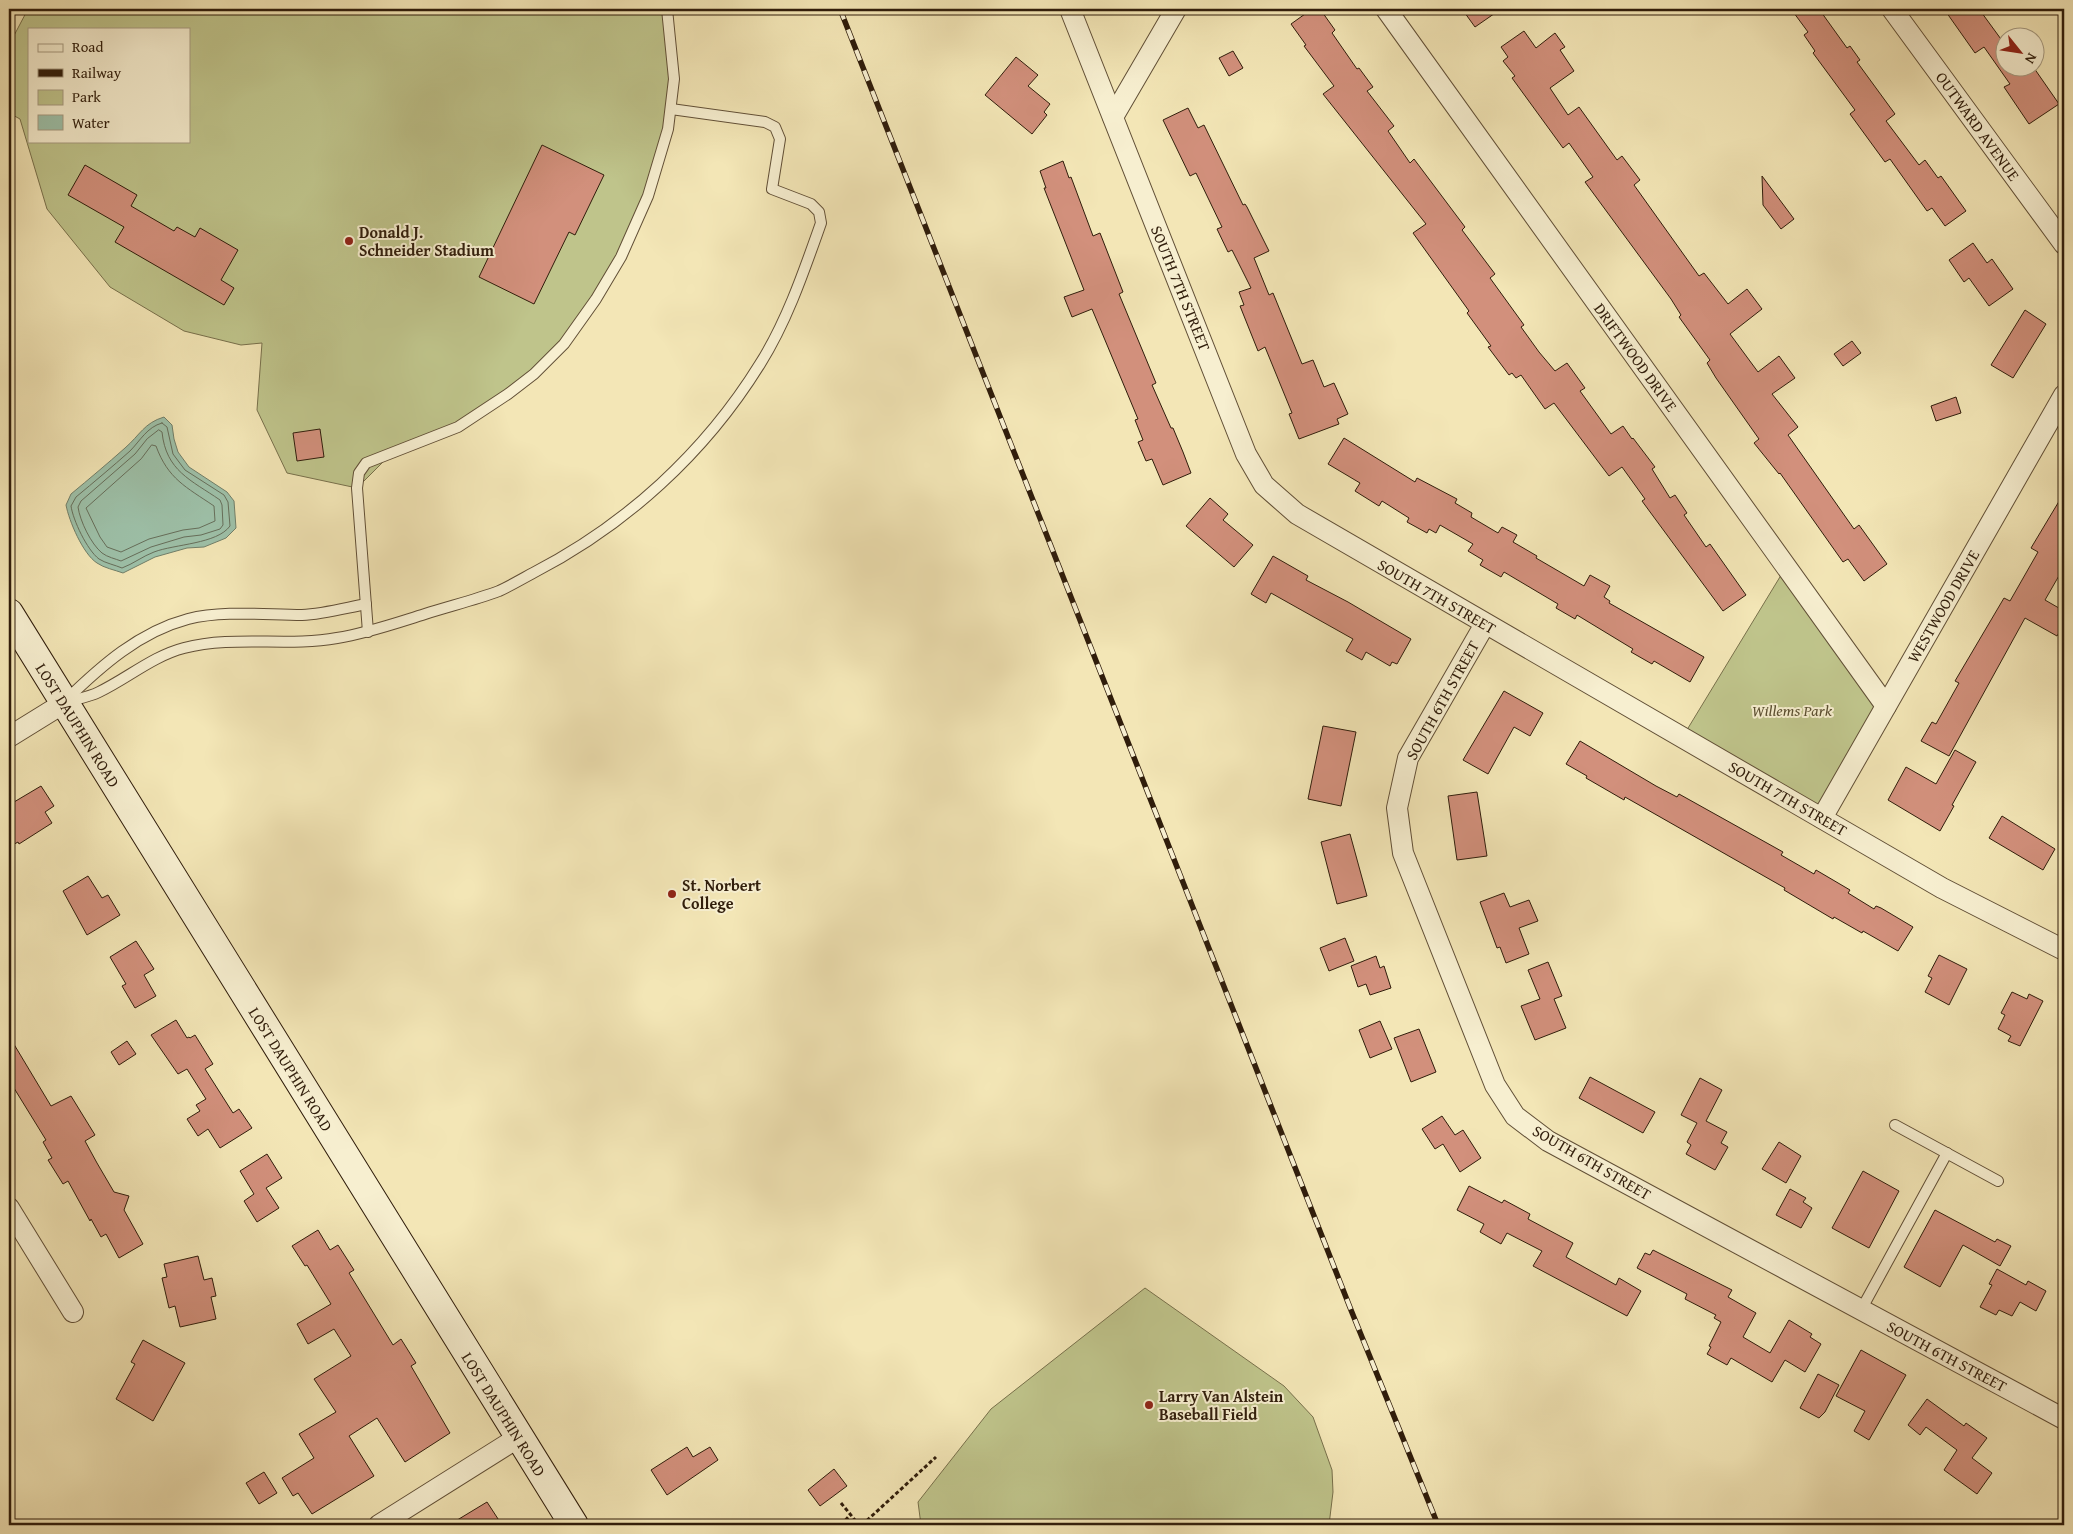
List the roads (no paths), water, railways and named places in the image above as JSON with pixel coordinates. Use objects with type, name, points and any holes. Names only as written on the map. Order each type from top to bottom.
[{"type":"main road","name":"LOST DAUPHIN ROAD","points":[[9,613],[574,1525]]},
{"type":"street","name":"SOUTH 7TH STREET","points":[[1070,9],[1246,454],[1264,485],[1297,514],[1485,624],[1942,888],[2064,950]]},
{"type":"street","points":[[1113,117],[1176,9]]},
{"type":"street","name":"DRIFTWOOD DRIVE","points":[[1386,9],[1886,706]]},
{"type":"street","name":"OUTWARD AVENUE","points":[[1892,9],[2064,244]]},
{"type":"street","name":"WESTWOOD DRIVE","points":[[1822,818],[2064,395]]},
{"type":"street","name":"SOUTH 6TH STREET","points":[[1485,624],[1408,758],[1397,808],[1403,854],[1495,1085],[1515,1116],[1548,1141],[2064,1419]]},
{"type":"street","points":[[9,737],[64,703]]},
{"type":"street","points":[[9,1208],[73,1312]]},
{"type":"street","points":[[379,1525],[519,1437]]},
{"type":"lane","points":[[368,632],[357,488],[359,473],[366,463],[458,427],[508,394],[534,374],[564,344],[596,299],[621,257],[648,196],[668,129],[674,79],[667,9]]},
{"type":"lane","points":[[64,703],[98,693],[144,665],[183,648],[219,642],[312,641],[368,632],[499,591],[558,560],[613,524],[695,451],[729,410],[762,362],[793,301],[821,223],[819,212],[811,204],[772,189],[780,139],[775,127],[765,122],[671,109]]},
{"type":"lane","points":[[64,703],[97,670],[122,650],[160,629],[188,619],[213,615],[305,615],[366,604]]},
{"type":"lane","points":[[1895,1125],[1998,1181]]},
{"type":"lane","points":[[1861,1310],[1947,1153]]},
{"type":"water","points":[[164,417],[172,425],[178,452],[189,467],[227,492],[234,501],[236,528],[226,538],[204,547],[187,548],[155,557],[123,573],[103,566],[92,559],[77,537],[66,505],[71,494],[125,448],[147,426]]},
{"type":"railway","points":[[840,9],[1351,1310],[1438,1525]]},
{"type":"place","name":"Donald J. Schneider Stadium","points":[[349,241]]},
{"type":"place","name":"St. Norbert College","points":[[672,894]]},
{"type":"place","name":"Larry Van Alstein Baseball Field","points":[[1149,1405]]},
{"type":"park label","name":"Willems Park","points":[[1792,710]]}]
